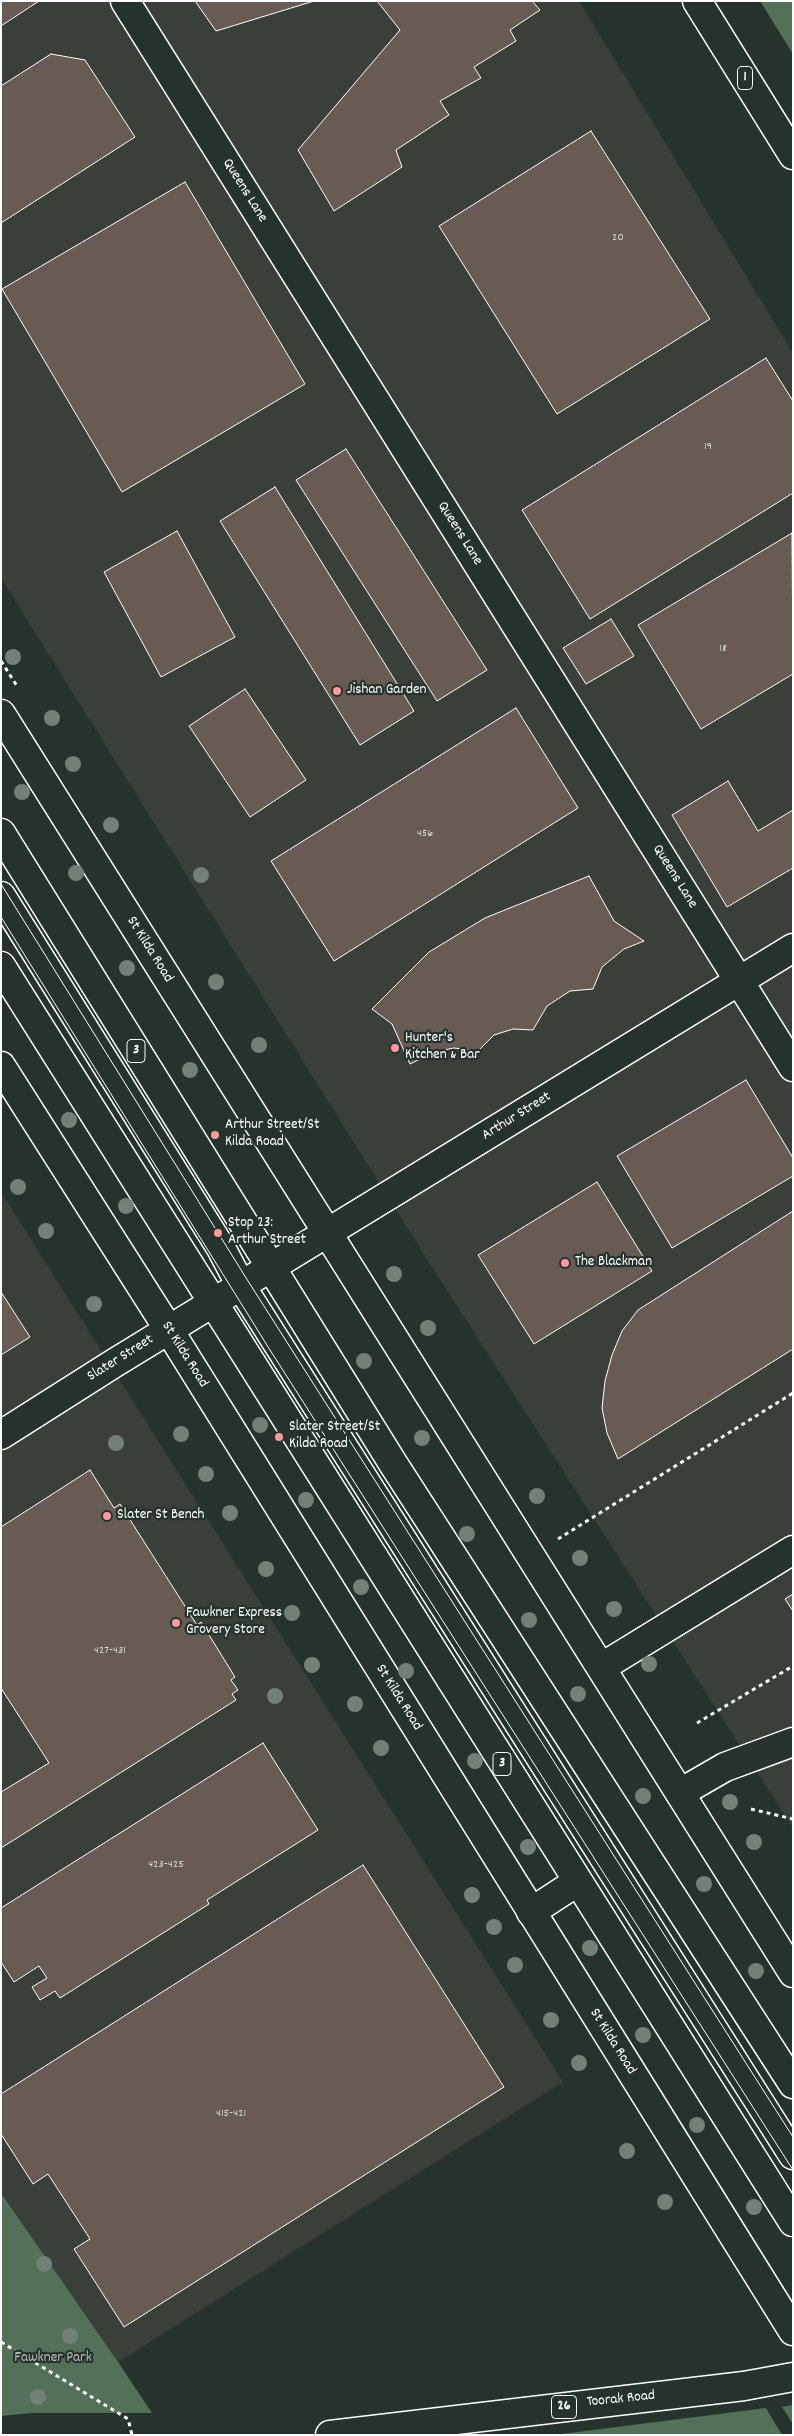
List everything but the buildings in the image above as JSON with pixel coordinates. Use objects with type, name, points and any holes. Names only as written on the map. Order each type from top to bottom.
[{"type":"main road","name":"Queens Lane","points":[[125,1],[793,1067]]},
{"type":"main road","name":"1","points":[[696,1],[793,155]]},
{"type":"main road","name":"St Kilda Road","points":[[1,714],[793,1973]]},
{"type":"main road","name":"3","points":[[1,833],[394,1465],[793,2084]]},
{"type":"main road","points":[[1,896],[221,1248],[241,1286],[793,2155]]},
{"type":"main road","name":"Arthur Street","points":[[241,1286],[793,948]]},
{"type":"main road","name":"3","points":[[1,966],[212,1304],[793,2222]]},
{"type":"main road","name":"St Kilda Road","points":[[1,1066],[169,1330],[793,2332]]},
{"type":"main road","name":"Slater Street","points":[[1,1435],[241,1286]]},
{"type":"main road","points":[[602,1667],[793,1550]]},
{"type":"main road","points":[[680,1793],[725,1767],[793,1742]]},
{"type":"main road","points":[[531,1912],[577,1882]]},
{"type":"main road","name":"Toorak Road","points":[[330,2435],[744,2386],[793,2378]]},
{"type":"path","points":[[530,1555],[793,1393]]},
{"type":"path","points":[[697,1723],[793,1666]]},
{"type":"path","points":[[751,1809],[793,1819]]},
{"type":"path","points":[[1,2342],[128,2419],[132,2435]]},
{"type":"shaded area","points":[[1,1],[579,1],[793,353],[793,1828],[428,1261],[1,578]]},
{"type":"shaded area","points":[[1,1192],[563,2082],[118,2362],[1,2193]]},
{"type":"green space","points":[[760,1],[793,1],[793,54]]},
{"type":"green space","name":"Fawkner Park","points":[[1,2193],[152,2413],[32,2413],[1,2416]]},
{"type":"green space","points":[[793,2405],[793,2424],[782,2407]]},
{"type":"green space","points":[[766,2408],[782,2435],[554,2435]]},
{"type":"tram line","points":[[1,884],[248,1281],[793,2137]]},
{"type":"tram line","points":[[1,917],[270,1350],[793,2170]]},
{"type":"place","name":"Jishan Garden","points":[[337,691]]},
{"type":"place","name":"Hunter's Kitchen & Bar","points":[[395,1048]]},
{"type":"place","name":"Arthur Street/St Kilda Road","points":[[215,1135]]},
{"type":"place","name":"Stop 23: Arthur Street","points":[[218,1233]]},
{"type":"place","name":"The Blackman","points":[[565,1263]]},
{"type":"place","name":"Slater Street/St Kilda Road","points":[[279,1437]]},
{"type":"place","name":"Slater St Bench","points":[[107,1516]]},
{"type":"place","name":"Fawkner Express Grovery Store","points":[[176,1623]]}]
